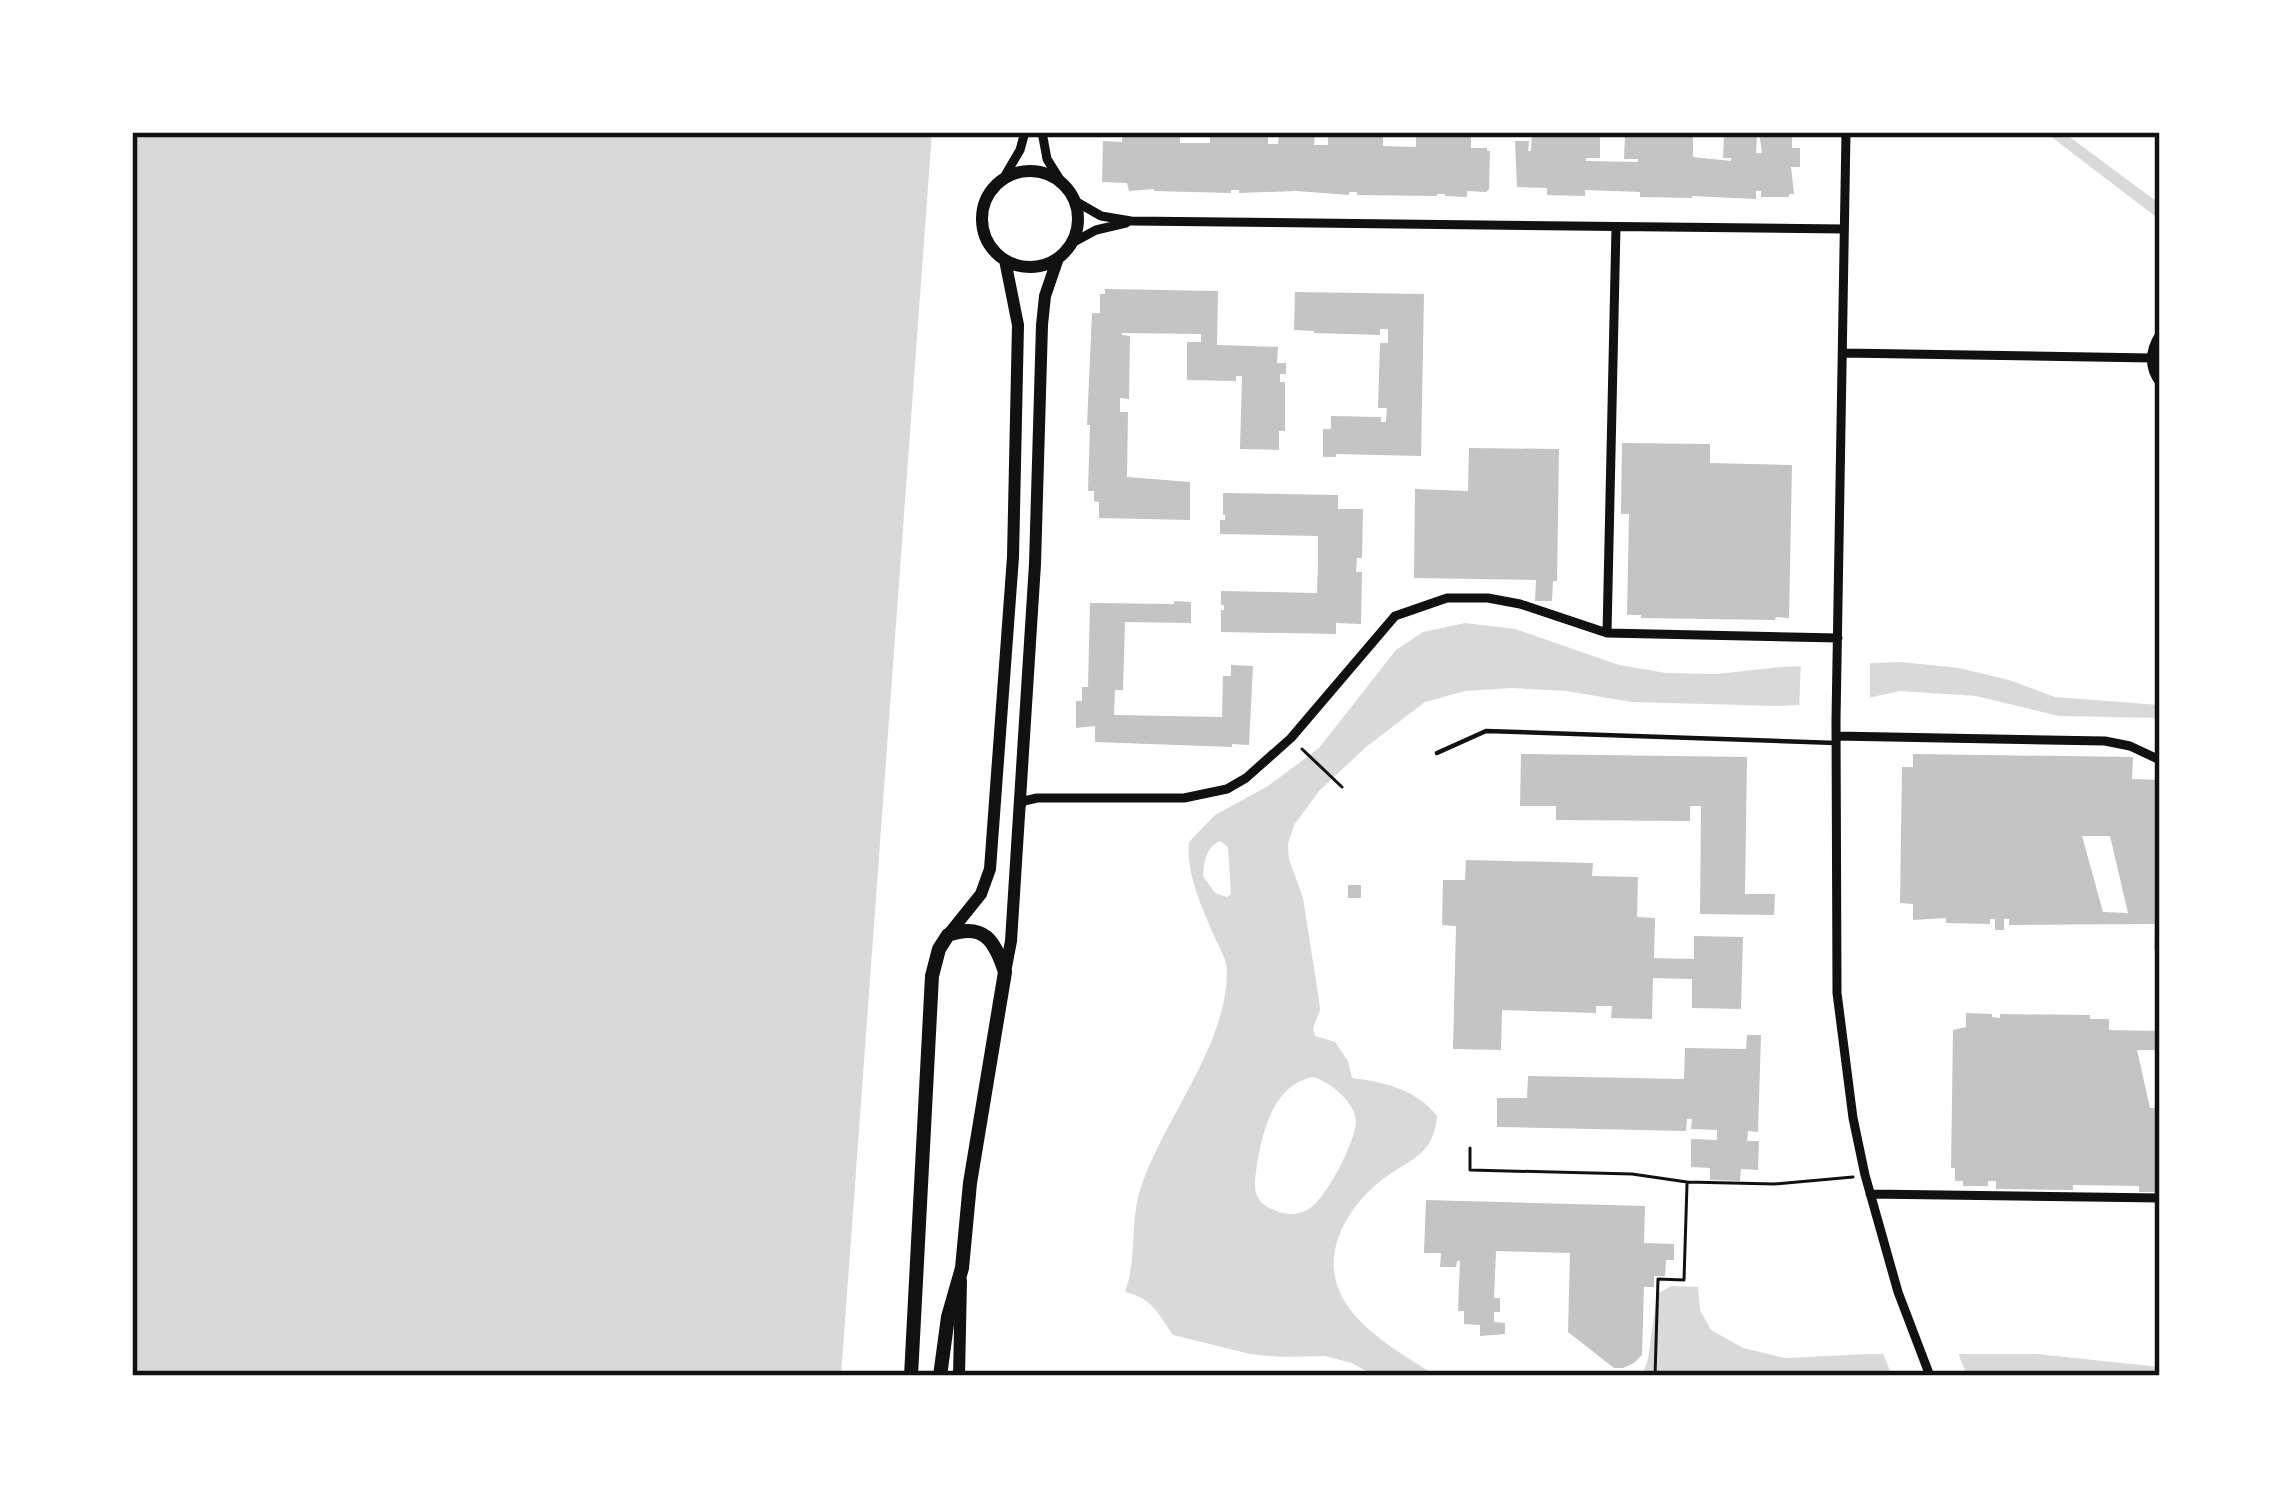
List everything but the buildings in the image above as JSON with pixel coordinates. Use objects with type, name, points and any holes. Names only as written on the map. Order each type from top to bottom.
[{"type":"main road","points":[[959,1376],[970,1183],[1011,941],[1035,564],[1045,296],[1058,258],[1072,243],[1078,227],[1075,201],[1053,177],[1022,171],[1003,179],[985,200],[982,227],[987,241],[1006,260],[1032,267],[1058,258]]},
{"type":"main road","points":[[908,1376],[932,976],[938,949],[981,894],[991,848],[1014,535],[1018,325],[1006,260]]},
{"type":"main road","points":[[948,935],[971,930],[985,935],[996,946],[1005,972]]},
{"type":"main road","points":[[940,1376],[947,1317],[962,1268]]},
{"type":"street","points":[[1003,179],[1025,132]]},
{"type":"street","points":[[1042,132],[1047,159],[1062,183]]},
{"type":"street","points":[[1846,132],[1836,720],[1837,993],[1865,1175],[1898,1292],[1930,1376]]},
{"type":"street","points":[[1075,201],[1101,216],[1131,221],[1844,230]]},
{"type":"street","points":[[1072,243],[1096,230],[1131,221]]},
{"type":"street","points":[[1607,634],[1616,227]]},
{"type":"street","points":[[2160,334],[2151,358],[2160,383]]},
{"type":"street","points":[[1843,353],[2151,358]]},
{"type":"street","points":[[1017,809],[1033,798],[1184,798],[1227,789],[1292,738],[1396,616],[1447,598],[1520,604],[1607,634],[1839,640]]},
{"type":"street","points":[[1836,740],[2105,741],[2160,760]]},
{"type":"street","points":[[1020,772],[1033,792],[1055,796]]},
{"type":"street","points":[[1870,1194],[2160,1198]]},
{"type":"lane","points":[[1437,753],[1486,731],[1836,740]]},
{"type":"path","points":[[1296,743],[1342,787]]},
{"type":"path","points":[[1471,1148],[1470,1170],[1774,1184],[1865,1175]]},
{"type":"path","points":[[1655,1376],[1658,1279],[1684,1280],[1687,1182]]},
{"type":"shaded area","points":[[132,132],[932,132],[841,1376],[132,1376]]},
{"type":"shaded area","points":[[2045,132],[2063,132],[2160,204],[2160,220]]},
{"type":"shaded area","points":[[1465,623],[1515,629],[1619,665],[1666,673],[1900,662],[1959,668],[2055,697],[2160,705],[2160,718],[2059,716],[1976,696],[1900,691],[1850,702],[1777,706],[1632,702],[1512,688],[1465,691],[1425,702],[1320,790],[1294,825],[1288,844],[1303,898],[1319,1000],[1315,1036],[1335,1042],[1348,1061],[1352,1078],[1399,1088],[1437,1116],[1424,1150],[1378,1183],[1350,1214],[1339,1236],[1336,1283],[1345,1302],[1377,1336],[1437,1376],[1375,1376],[1325,1356],[1250,1354],[1173,1335],[1149,1303],[1125,1292],[1142,1184],[1206,1053],[1224,999],[1226,963],[1196,891],[1189,842],[1215,815],[1268,786],[1319,748],[1396,650],[1423,632]],"holes":[[[1220,841],[1228,847],[1231,894],[1227,897],[1215,893],[1203,876],[1209,851]],[[1313,1077],[1346,1100],[1355,1114],[1355,1130],[1324,1194],[1309,1209],[1283,1213],[1265,1206],[1257,1195],[1260,1151],[1280,1099],[1300,1081]]]},
{"type":"shaded area","points":[[1671,1286],[1698,1287],[1700,1310],[1711,1330],[1743,1348],[1785,1358],[2036,1354],[2160,1367],[2160,1376],[1642,1376],[1657,1294]]},
{"type":"pier","points":[[1870,657],[1870,704],[1799,711],[1801,660]]},
{"type":"pier","points":[[1956,1348],[1967,1376],[1892,1376],[1882,1351]]}]
